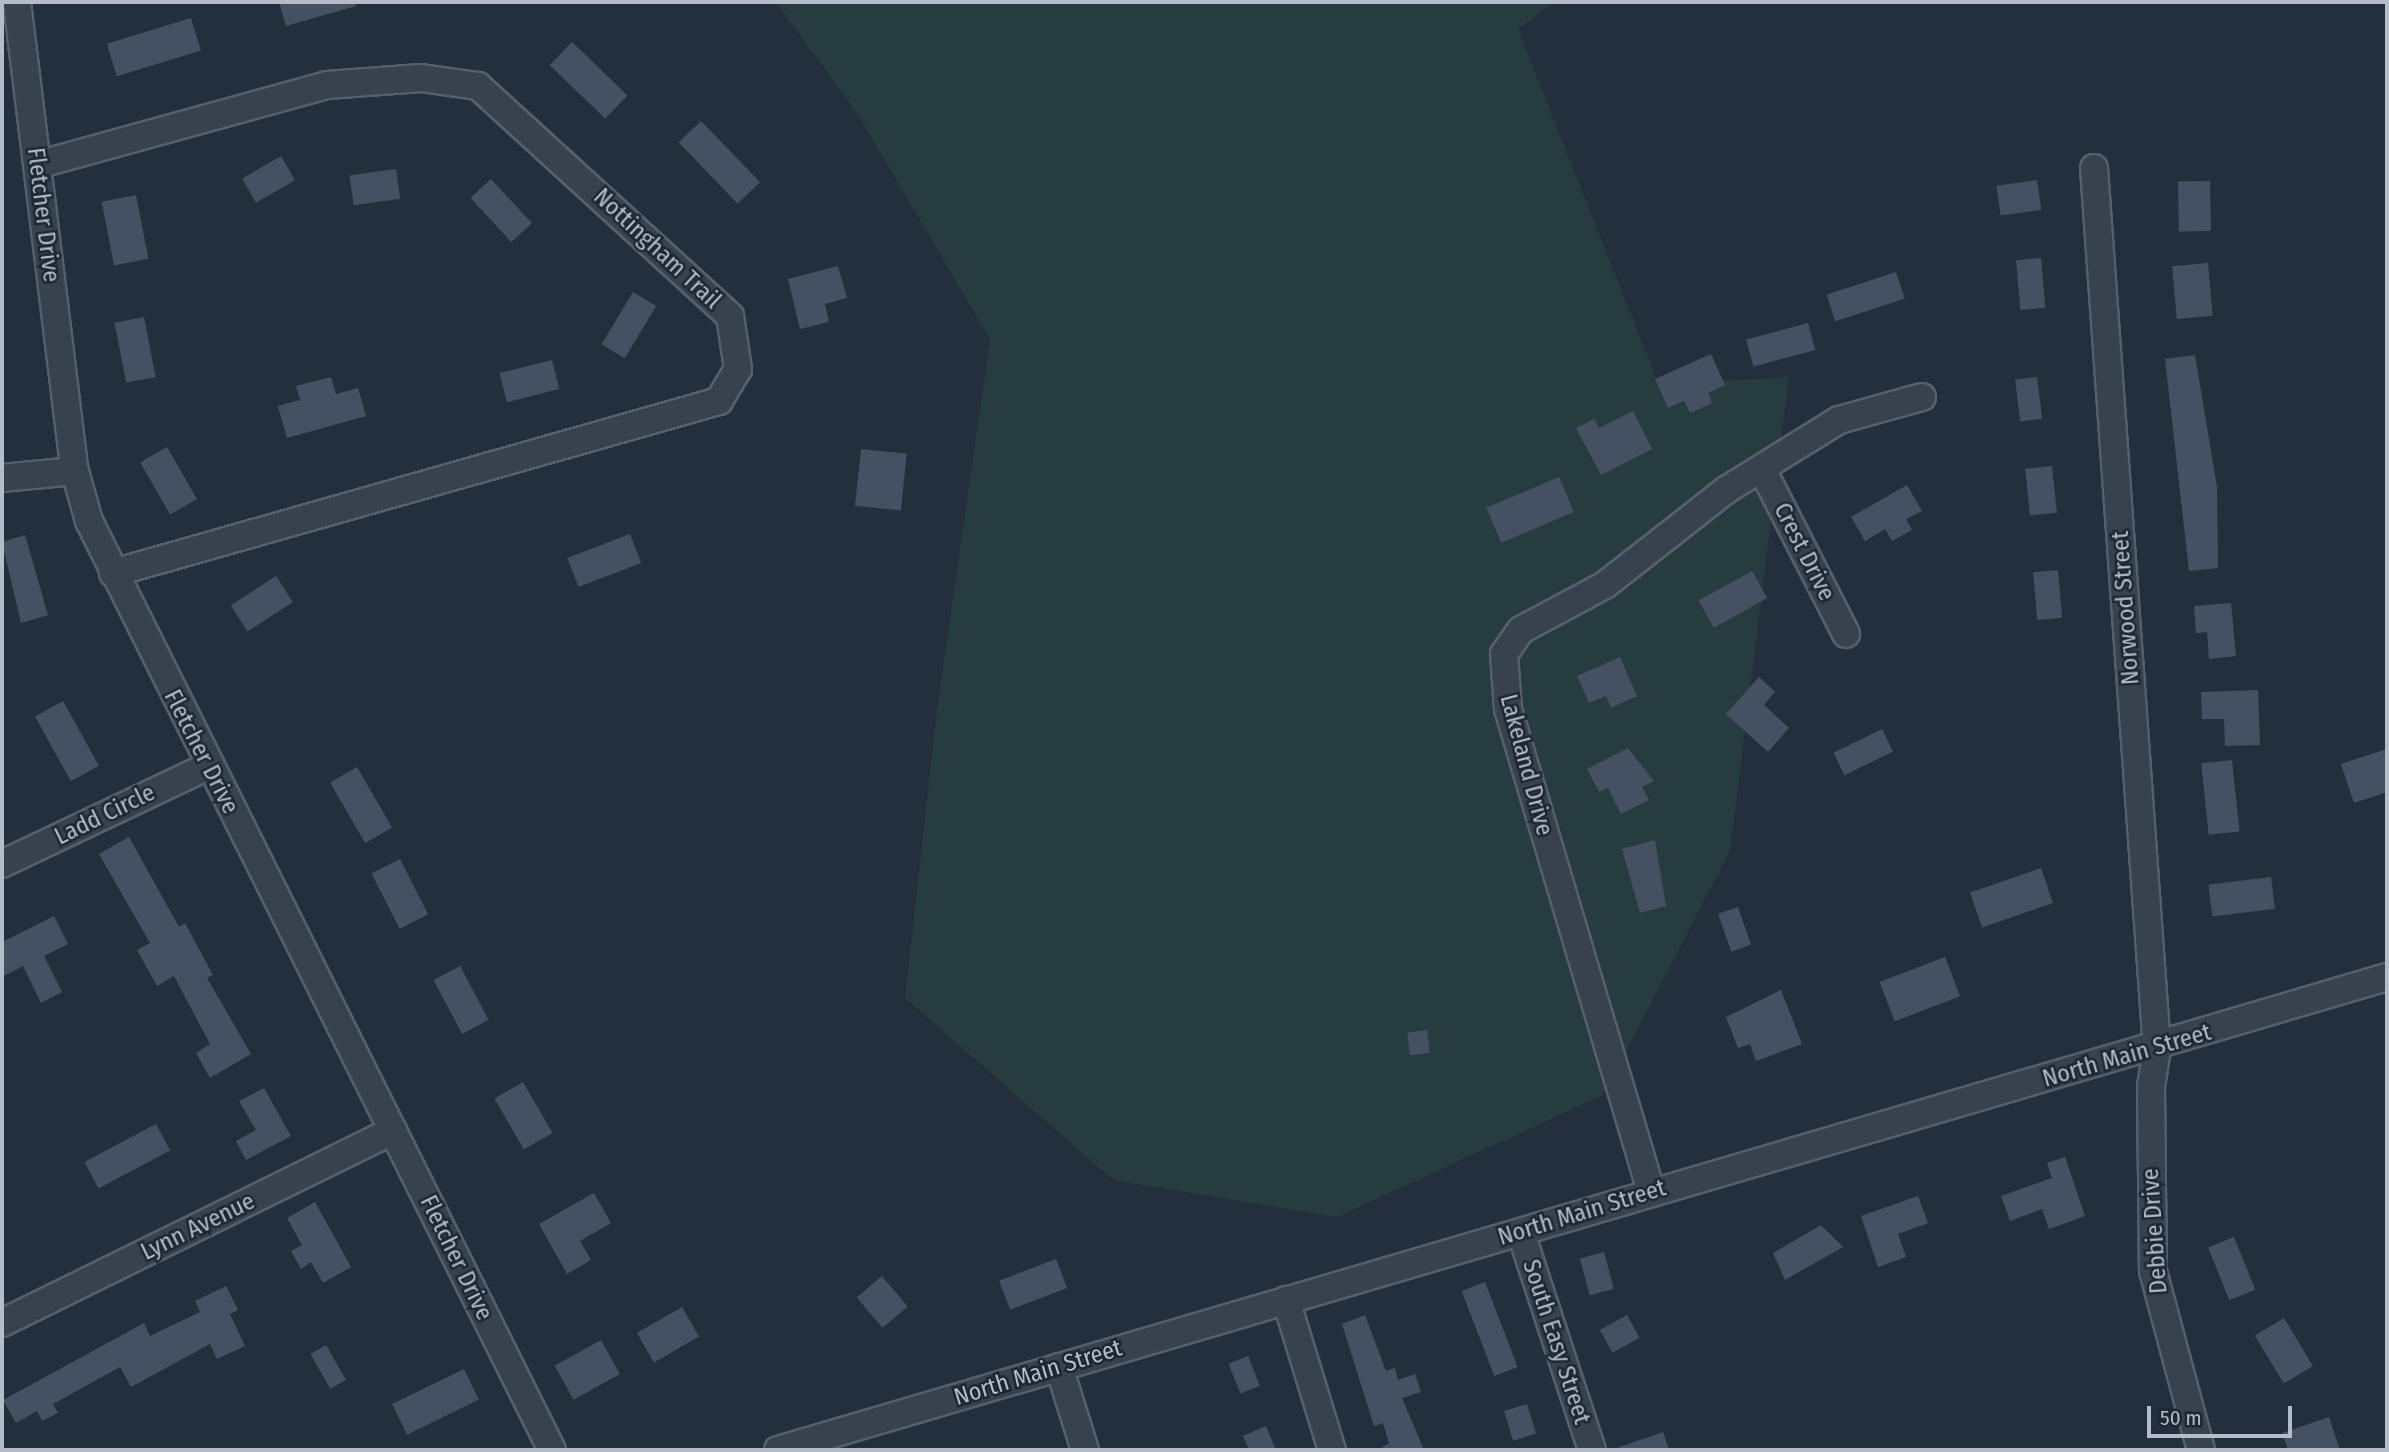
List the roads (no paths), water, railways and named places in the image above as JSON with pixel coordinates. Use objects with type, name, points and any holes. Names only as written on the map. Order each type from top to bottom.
[{"type":"street","name":"Fletcher Drive","points":[[17,2],[75,471],[113,573],[552,1450]]},
{"type":"street","name":"Nottingham Trail","points":[[37,165],[327,85],[421,78],[478,86],[730,316],[738,369],[719,401],[113,573]]},
{"type":"street","name":"Norwood Street","points":[[2094,168],[2157,1049]]},
{"type":"street","name":"Lakeland Drive","points":[[1651,1191],[1508,709],[1504,654],[1521,630],[1605,585],[1681,522],[1839,420],[1922,397]]},
{"type":"street","name":"Crest Drive","points":[[1762,469],[1846,634]]},
{"type":"street","points":[[2,478],[75,471]]},
{"type":"street","name":"Ladd Circle","points":[[2,864],[208,766]]},
{"type":"street","name":"North Main Street","points":[[778,1450],[1521,1233],[1651,1191],[2157,1049],[2387,977]]},
{"type":"street","name":"Debbie Drive","points":[[2157,1049],[2150,1111],[2153,1271],[2201,1450]]},
{"type":"street","name":"Lynn Avenue","points":[[2,1323],[393,1131]]},
{"type":"street","name":"South Easy Street","points":[[1521,1233],[1592,1450]]},
{"type":"street","points":[[1286,1300],[1332,1450]]},
{"type":"street","points":[[1059,1367],[1086,1450]]}]
